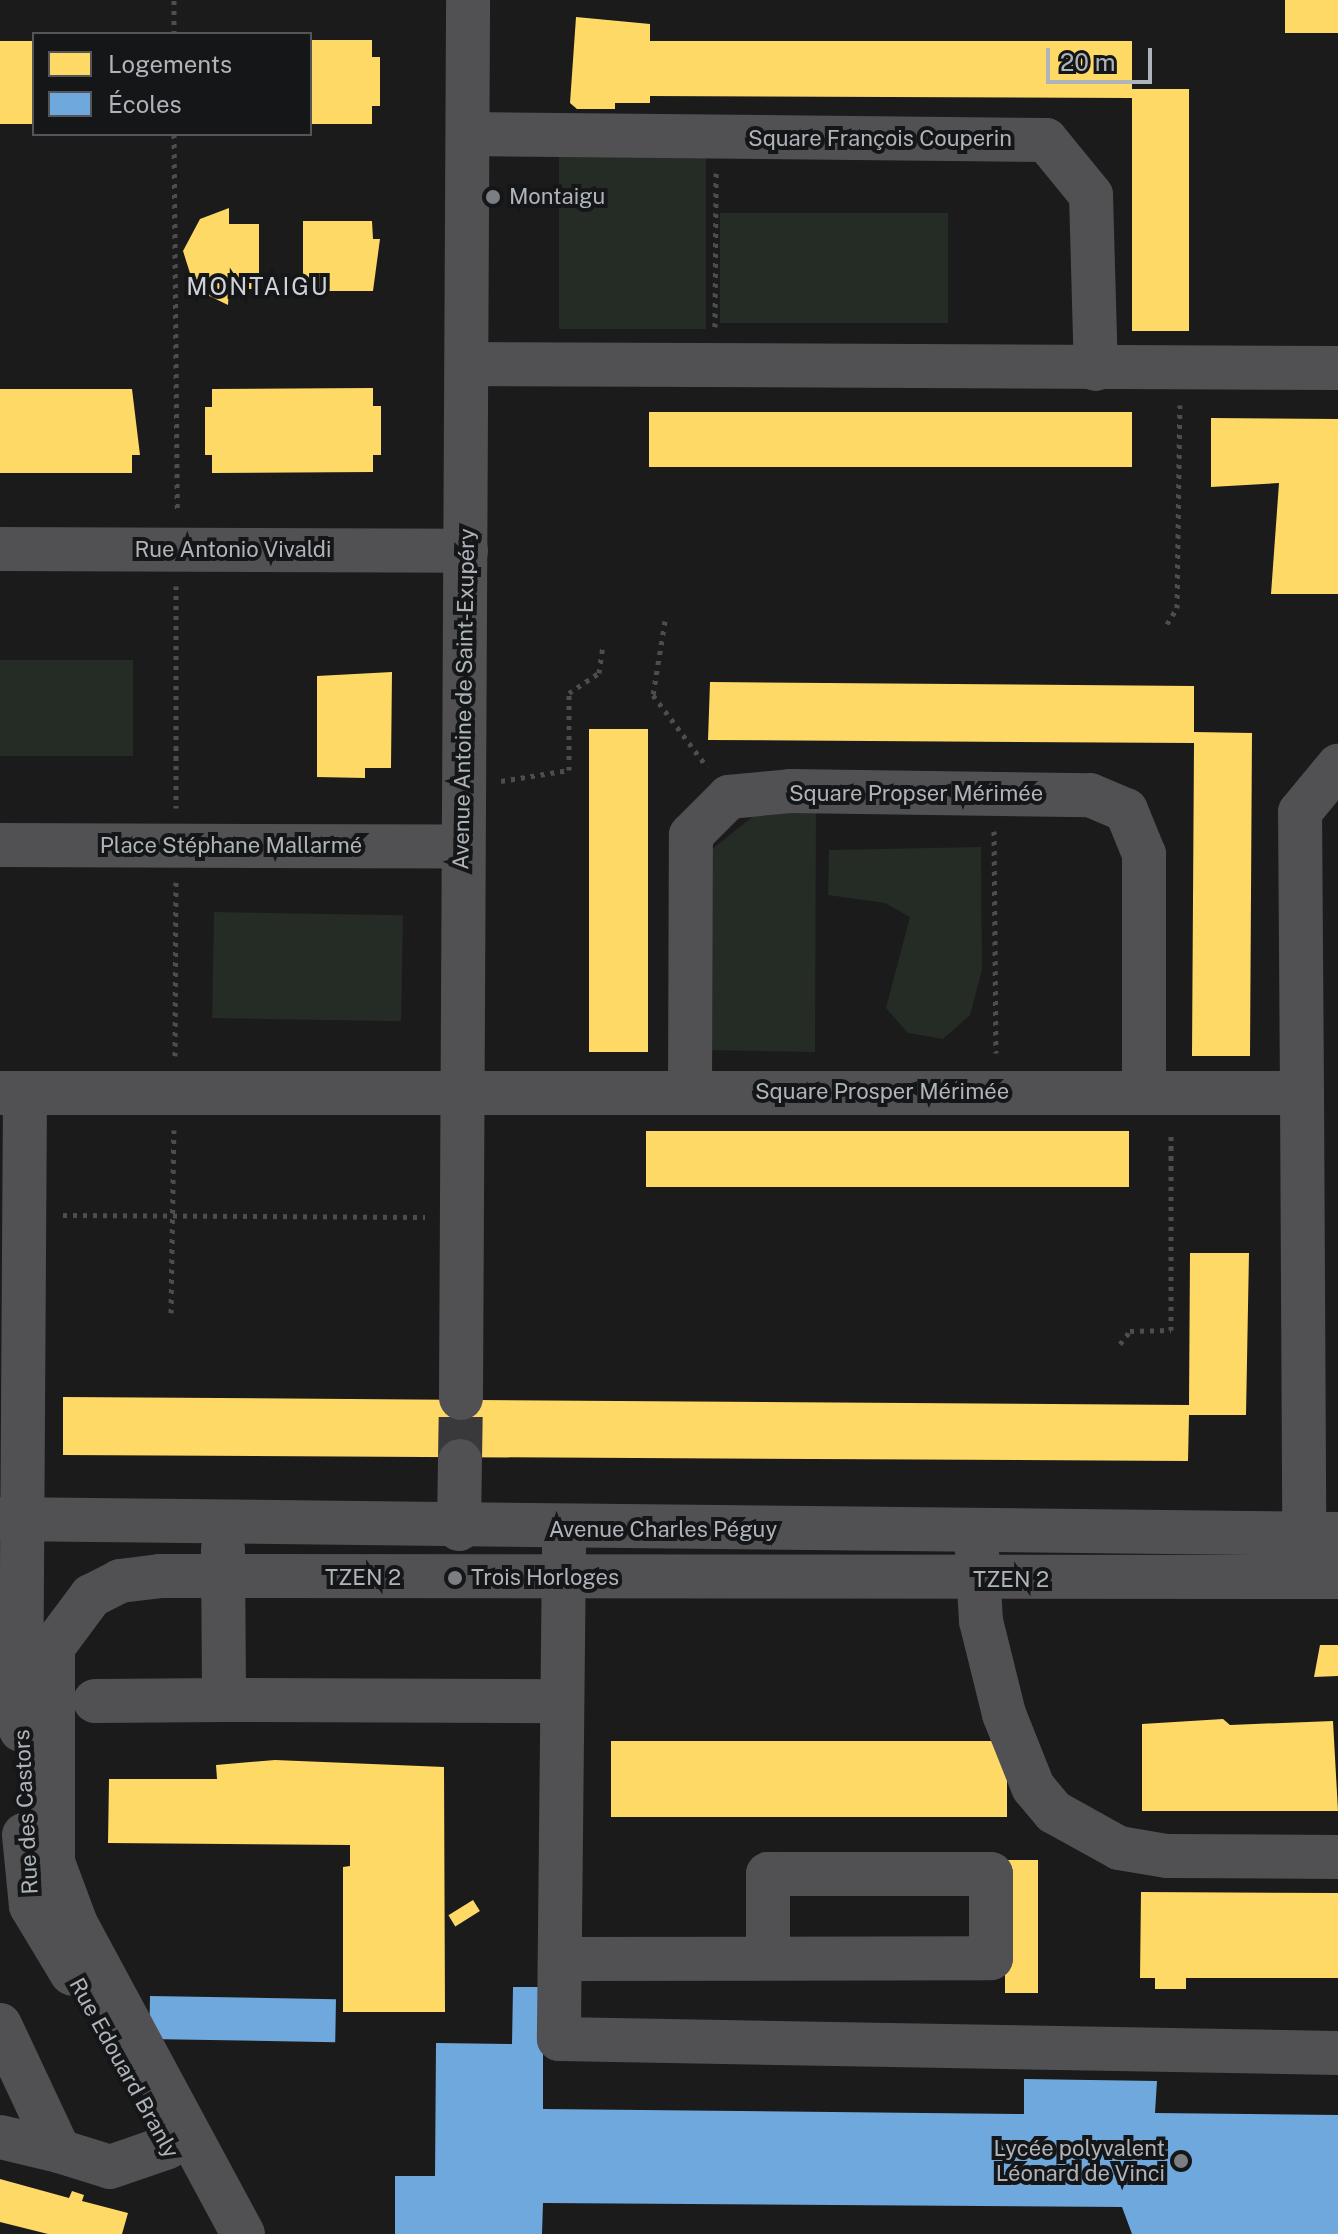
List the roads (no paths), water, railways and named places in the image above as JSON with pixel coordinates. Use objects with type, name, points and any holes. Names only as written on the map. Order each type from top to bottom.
[{"type":"street","name":"Avenue Antoine de Saint-Exupéry","points":[[461,1398],[468,0]]},
{"type":"street","name":"Square François Couperin","points":[[468,134],[716,139],[1046,140],[1091,195],[1096,369]]},
{"type":"street","points":[[467,364],[715,368],[1338,368]]},
{"type":"street","name":"Rue Antonio Vivaldi","points":[[0,549],[466,551]]},
{"type":"street","points":[[1321,1533],[1302,1093],[1300,812],[1338,766]]},
{"type":"street","name":"Square Propser Mérimée","points":[[690,1092],[691,835],[729,797],[1090,795],[1126,810],[1144,854],[1144,1093]]},
{"type":"street","name":"Place Stéphane Mallarmé","points":[[0,845],[463,829]]},
{"type":"street","points":[[23,1718],[10,1663],[11,1521],[24,1215],[12,1093],[462,1091]]},
{"type":"street","name":"Square Prosper Mérimée","points":[[462,1091],[1302,1093]]},
{"type":"street","points":[[459,1529],[460,1461]]},
{"type":"street","name":"Avenue Charles Péguy","points":[[11,1521],[564,1530],[1321,1533]]},
{"type":"street","points":[[223,1526],[224,1700]]},
{"type":"street","points":[[564,1530],[559,2039],[1338,2053]]},
{"type":"street","points":[[976,1530],[978,1580],[1004,1714],[1033,1787],[1054,1812],[1108,1844],[1155,1854],[1338,1857]]},
{"type":"street","name":"TZEN 2","points":[[243,2234],[61,1892],[53,1862],[23,1718],[53,1647],[91,1596],[120,1581],[224,1577],[978,1580],[1338,1577]]},
{"type":"street","points":[[95,1701],[561,1701]]},
{"type":"street","name":"Rue des Castors","points":[[23,1718],[31,1906]]},
{"type":"street","points":[[560,1959],[991,1958],[991,1874],[768,1874],[768,1958]]},
{"type":"street","name":"Rue Edouard Branly","points":[[31,1906],[168,2147],[210,2234]]},
{"type":"street","points":[[0,2025],[59,2151]]},
{"type":"street","points":[[0,2137],[110,2167],[168,2147]]},
{"type":"tunnel","points":[[460,1461],[461,1398]]},
{"type":"place","name":"Montaigu","points":[[493,197]]},
{"type":"place","name":"Trois Horloges","points":[[455,1578]]},
{"type":"place","name":"Lycée polyvalent Léonard de Vinci","points":[[1181,2161]]},
{"type":"district","name":"MONTAIGU","points":[[258,287]]}]
